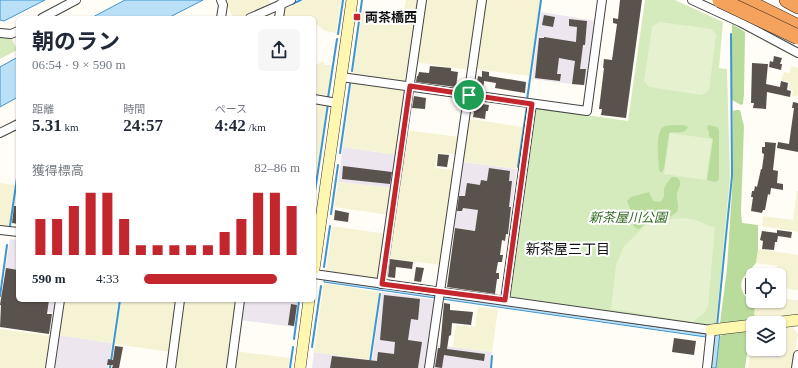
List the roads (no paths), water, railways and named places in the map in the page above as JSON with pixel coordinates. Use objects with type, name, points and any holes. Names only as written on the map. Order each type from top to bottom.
[{"type":"highway","points":[[720,0],[798,36]]},
{"type":"highway","points":[[787,0],[798,6]]},
{"type":"highway","points":[[750,1],[798,21]]},
{"type":"highway","points":[[750,1],[798,27]]},
{"type":"street","points":[[221,0],[221,16]]},
{"type":"street","points":[[254,16],[291,0]]},
{"type":"street","points":[[316,255],[352,0]]},
{"type":"street","points":[[382,284],[422,0]]},
{"type":"street","points":[[430,368],[482,0]]},
{"type":"street","points":[[341,77],[588,111],[602,0]]},
{"type":"street","points":[[692,0],[740,22],[798,53]]},
{"type":"street","points":[[46,16],[73,1]]},
{"type":"street","points":[[740,22],[750,1]]},
{"type":"street","points":[[279,16],[281,4]]},
{"type":"street","points":[[0,33],[11,34],[16,32]]},
{"type":"street","points":[[316,99],[338,103]]},
{"type":"street","points":[[505,300],[532,104]]},
{"type":"street","points":[[0,133],[16,125]]},
{"type":"street","points":[[0,230],[16,232]]},
{"type":"street","points":[[316,274],[382,284],[440,295],[505,300],[713,333],[746,326]]},
{"type":"street","points":[[50,368],[60,302]]},
{"type":"street","points":[[171,368],[180,302]]},
{"type":"street","points":[[231,368],[240,302]]},
{"type":"street","points":[[300,368],[310,302]]},
{"type":"street","points":[[786,321],[798,320]]},
{"type":"street","points":[[707,368],[713,333]]},
{"type":"street","points":[[796,368],[798,355]]},
{"type":"water","points":[[0,0],[45,0],[4,21],[0,20]]},
{"type":"water","points":[[125,0],[203,0],[172,16],[95,16]]},
{"type":"water","points":[[16,58],[16,98],[0,107],[0,67]]},
{"type":"water","points":[[324,279],[707,334],[720,332],[716,368],[710,368],[713,337],[324,282]]},
{"type":"waterway","points":[[292,4],[301,0]]},
{"type":"waterway","points":[[338,34],[343,0]]},
{"type":"waterway","points":[[352,71],[362,0]]},
{"type":"waterway","points":[[527,100],[541,0]]},
{"type":"waterway","points":[[717,326],[732,176],[731,34]]},
{"type":"waterway","points":[[328,98],[337,39]]},
{"type":"waterway","points":[[340,153],[350,84]]},
{"type":"waterway","points":[[316,185],[328,104]]},
{"type":"waterway","points":[[518,167],[527,106]]},
{"type":"waterway","points":[[12,131],[16,130]]},
{"type":"waterway","points":[[331,214],[338,165]]},
{"type":"waterway","points":[[10,226],[16,185]]},
{"type":"waterway","points":[[324,267],[330,226]]},
{"type":"waterway","points":[[0,296],[7,245]]},
{"type":"waterway","points":[[312,347],[321,286]]},
{"type":"waterway","points":[[370,362],[380,294]]},
{"type":"waterway","points":[[110,368],[120,302]]},
{"type":"waterway","points":[[294,339],[299,302]]},
{"type":"waterway","points":[[290,368],[293,347]]},
{"type":"waterway","points":[[491,368],[492,356]]},
{"type":"place","name":"両茶橋西","points":[[357,17]]},
{"type":"district","name":"新茶屋三丁目","points":[[568,249]]},
{"type":"park label","name":"新茶屋川公園","points":[[628,217]]}]
